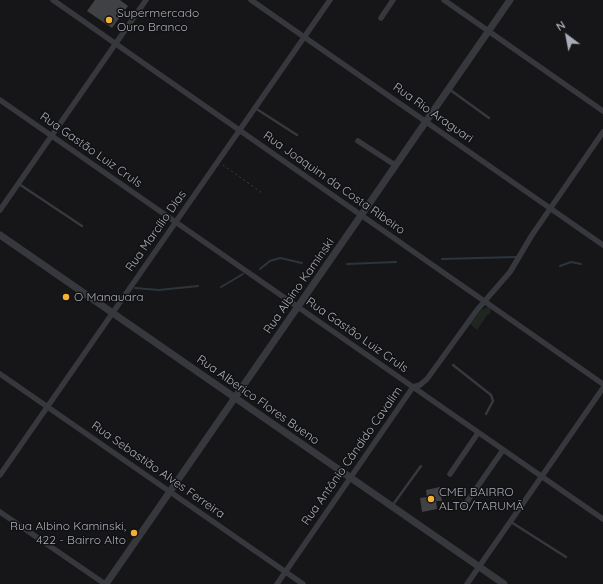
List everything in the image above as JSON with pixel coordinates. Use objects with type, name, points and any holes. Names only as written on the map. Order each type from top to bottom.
[{"type":"street","name":"Rua Joaquim da Costa Ribeiro","points":[[53,0],[485,300],[603,384]]},
{"type":"street","points":[[0,210],[146,0]]},
{"type":"street","name":"Rua Rio Araguari","points":[[251,0],[603,245]]},
{"type":"street","name":"Rua Marcílio Dias","points":[[0,475],[330,0]]},
{"type":"street","points":[[380,18],[393,0]]},
{"type":"street","points":[[444,0],[603,111]]},
{"type":"street","name":"Rua Albino Kaminski","points":[[105,584],[510,0]]},
{"type":"street","name":"Rua Gastão Luiz Cruls","points":[[0,100],[478,433],[603,518]]},
{"type":"street","name":"Rua Antônio Cândido Cavalim","points":[[277,584],[413,387],[420,385],[427,379],[485,300],[510,272],[532,234],[603,132]]},
{"type":"street","points":[[358,141],[396,165]]},
{"type":"street","name":"Rua Alberico Flores Bueno","points":[[0,235],[504,584]]},
{"type":"street","name":"Rua Sebastião Alves Ferreira","points":[[0,374],[303,584]]},
{"type":"street","points":[[467,584],[603,388]]},
{"type":"street","points":[[450,474],[478,433]]},
{"type":"street","points":[[464,506],[503,450]]},
{"type":"street","points":[[0,512],[105,584]]},
{"type":"lane","points":[[448,89],[489,118]]},
{"type":"lane","points":[[255,108],[297,135]]},
{"type":"lane","points":[[19,184],[82,226]]},
{"type":"lane","points":[[453,365],[491,395],[493,401],[486,414]]},
{"type":"lane","points":[[392,506],[421,466]]},
{"type":"lane","points":[[510,521],[566,557]]},
{"type":"path","points":[[218,161],[262,193]]},
{"type":"shaded area","points":[[487,307],[491,308],[490,314],[488,314],[477,330],[470,324],[480,311]]},
{"type":"building","name":"Supermercado Ouro Branco","points":[[95,0],[120,0],[128,6],[112,28],[87,11]]},
{"type":"building","name":"CMEI BAIRRO ALTO/TARUMÃ","points":[[440,487],[442,501],[436,501],[437,509],[422,512],[420,498],[427,497],[426,490]]},
{"type":"waterway","points":[[442,259],[516,257]]},
{"type":"waterway","points":[[260,269],[270,261],[280,258],[302,263]]},
{"type":"waterway","points":[[347,264],[396,262]]},
{"type":"waterway","points":[[560,266],[571,262],[581,264]]},
{"type":"waterway","points":[[221,287],[243,274]]},
{"type":"waterway","points":[[135,288],[159,290],[198,286]]},
{"type":"place","name":"Supermercado Ouro Branco","points":[[109,20]]},
{"type":"place","name":"O Manauara","points":[[66,297]]},
{"type":"place","name":"CMEI BAIRRO ALTO/TARUMÃ","points":[[431,499]]},
{"type":"place","name":"Rua Albino Kaminski, 422 - Bairro Alto","points":[[134,533]]}]
